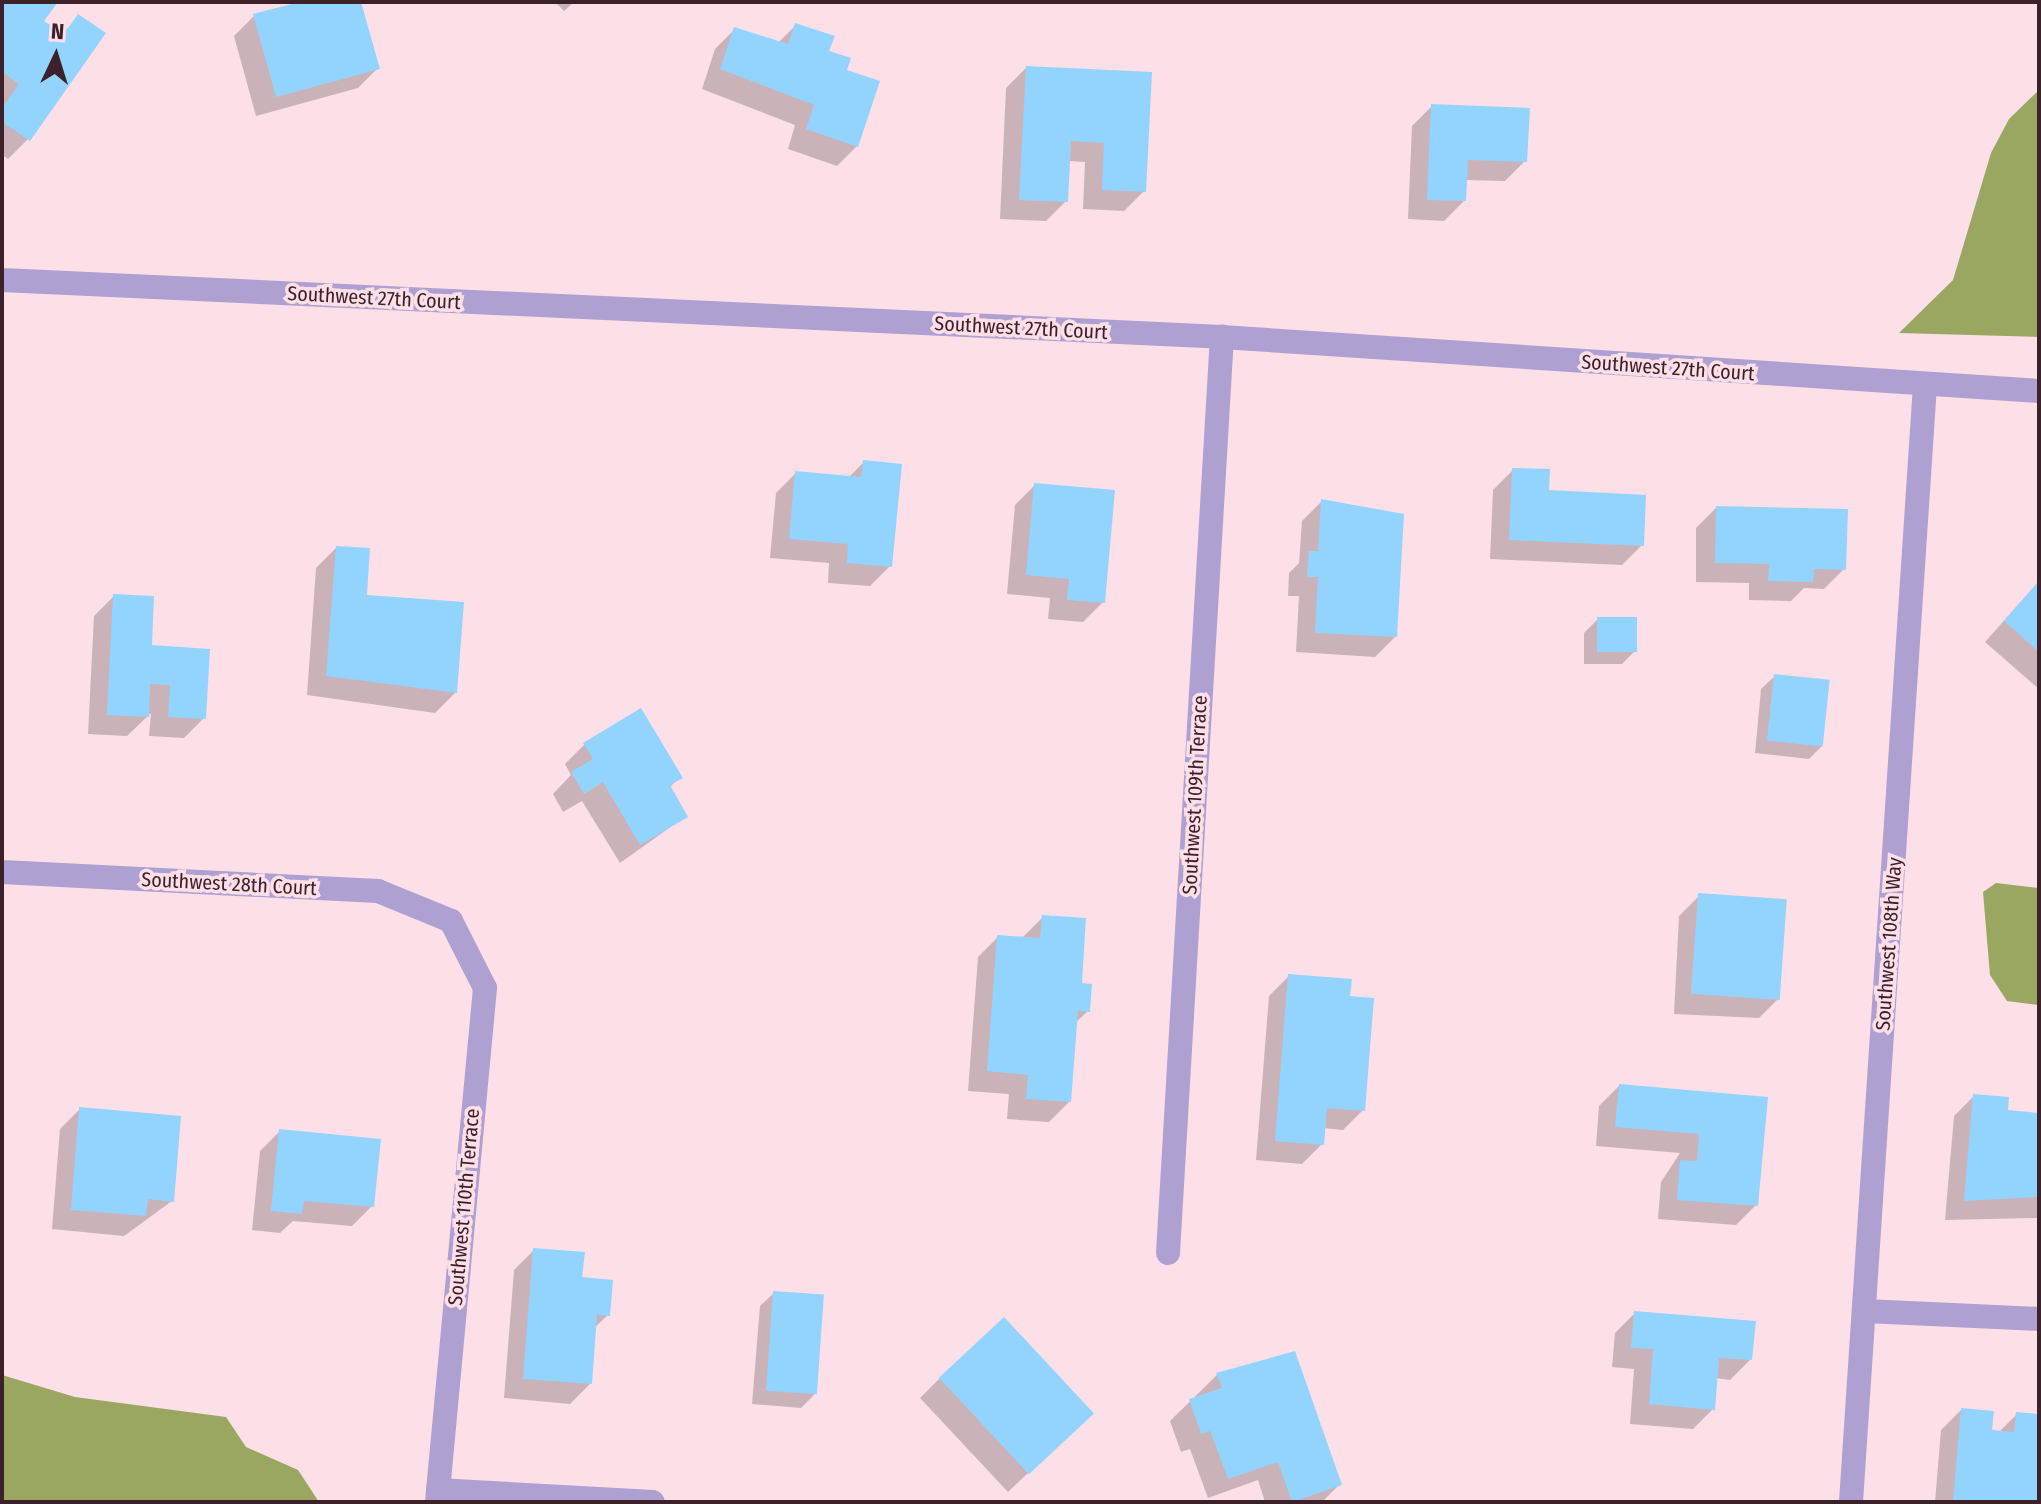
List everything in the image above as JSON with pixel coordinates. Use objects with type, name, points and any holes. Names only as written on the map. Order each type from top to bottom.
[{"type":"street","name":"Southwest 27th Court","points":[[2,280],[1222,337],[1925,386],[2039,391]]},
{"type":"street","name":"Southwest 109th Terrace","points":[[1168,1253],[1222,337]]},
{"type":"street","name":"Southwest 108th Way","points":[[1851,1502],[1925,386]]},
{"type":"street","name":"Southwest 28th Court","points":[[2,872],[378,891],[451,921]]},
{"type":"street","name":"Southwest 110th Terrace","points":[[438,1496],[485,988],[451,921]]},
{"type":"street","points":[[1865,1311],[2039,1319]]},
{"type":"street","points":[[438,1496],[653,1502]]},
{"type":"shaded area","points":[[2039,90],[2039,337],[1899,333],[1953,280],[1991,153],[2009,119]]},
{"type":"shaded area","points":[[1996,883],[2039,888],[2039,1005],[2007,1001],[1990,975],[1983,892]]},
{"type":"shaded area","points":[[2,1375],[75,1397],[226,1417],[246,1447],[298,1470],[319,1502],[2,1502]]},
{"type":"building","points":[[4,2],[58,2],[44,21],[64,34],[78,14],[106,33],[30,141],[2,122],[2,108],[19,84],[2,72]]},
{"type":"building","points":[[299,2],[361,2],[380,69],[276,97],[253,14]]},
{"type":"building","points":[[795,23],[835,36],[829,51],[851,58],[847,70],[880,81],[858,147],[806,129],[814,105],[720,69],[734,27],[788,44]]},
{"type":"building","points":[[1026,66],[1152,72],[1146,192],[1102,190],[1104,143],[1071,141],[1068,202],[1019,200]]},
{"type":"building","points":[[1431,104],[1530,108],[1527,162],[1468,160],[1466,201],[1427,200]]},
{"type":"building","points":[[863,460],[902,464],[892,567],[847,563],[848,544],[789,539],[795,471],[861,477]]},
{"type":"building","points":[[1512,468],[1550,469],[1549,490],[1646,495],[1644,546],[1509,540]]},
{"type":"building","points":[[1034,483],[1115,490],[1105,603],[1067,600],[1069,579],[1026,575]]},
{"type":"building","points":[[1321,499],[1404,514],[1397,637],[1315,633],[1318,577],[1307,577],[1309,551],[1318,551]]},
{"type":"building","points":[[1716,506],[1848,509],[1846,570],[1814,569],[1813,582],[1768,581],[1769,564],[1715,563]]},
{"type":"building","points":[[336,546],[370,548],[367,595],[464,602],[457,693],[326,676]]},
{"type":"building","points":[[2039,581],[2039,652],[2004,621]]},
{"type":"building","points":[[113,594],[154,596],[152,645],[210,649],[206,719],[168,717],[170,685],[150,684],[149,717],[107,715]]},
{"type":"building","points":[[1597,617],[1637,617],[1637,652],[1597,652]]},
{"type":"building","points":[[1774,674],[1830,680],[1823,746],[1767,741]]},
{"type":"building","points":[[641,708],[683,778],[670,785],[688,817],[640,845],[603,782],[584,794],[571,772],[593,759],[583,743]]},
{"type":"building","points":[[1698,893],[1787,899],[1780,1000],[1691,994]]},
{"type":"building","points":[[1042,915],[1086,918],[1082,983],[1092,984],[1090,1012],[1078,1011],[1071,1102],[1026,1099],[1028,1075],[987,1071],[997,935],[1040,938]]},
{"type":"building","points":[[1288,974],[1352,979],[1350,996],[1374,998],[1365,1111],[1327,1108],[1324,1145],[1275,1141]]},
{"type":"building","points":[[1619,1084],[1768,1097],[1758,1206],[1677,1200],[1680,1160],[1697,1161],[1699,1134],[1615,1127]]},
{"type":"building","points":[[1973,1094],[2009,1097],[2008,1110],[2038,1113],[2039,1197],[1964,1201]]},
{"type":"building","points":[[79,1107],[181,1116],[174,1202],[148,1199],[146,1216],[71,1210]]},
{"type":"building","points":[[279,1129],[381,1139],[374,1207],[304,1201],[302,1214],[271,1211]]},
{"type":"building","points":[[533,1248],[585,1252],[582,1277],[613,1280],[610,1316],[597,1315],[592,1384],[523,1379]]},
{"type":"building","points":[[773,1291],[824,1295],[817,1394],[766,1391]]},
{"type":"building","points":[[1634,1311],[1756,1321],[1752,1360],[1719,1358],[1715,1410],[1649,1404],[1653,1349],[1631,1348]]},
{"type":"building","points":[[1004,1317],[1094,1414],[1029,1474],[939,1378]]},
{"type":"building","points":[[1295,1351],[1342,1485],[1292,1502],[1278,1462],[1228,1479],[1210,1431],[1201,1434],[1189,1399],[1222,1388],[1216,1373]]},
{"type":"building","points":[[1961,1408],[1994,1411],[1992,1430],[2014,1432],[2016,1412],[2039,1414],[2039,1502],[1953,1502]]}]
